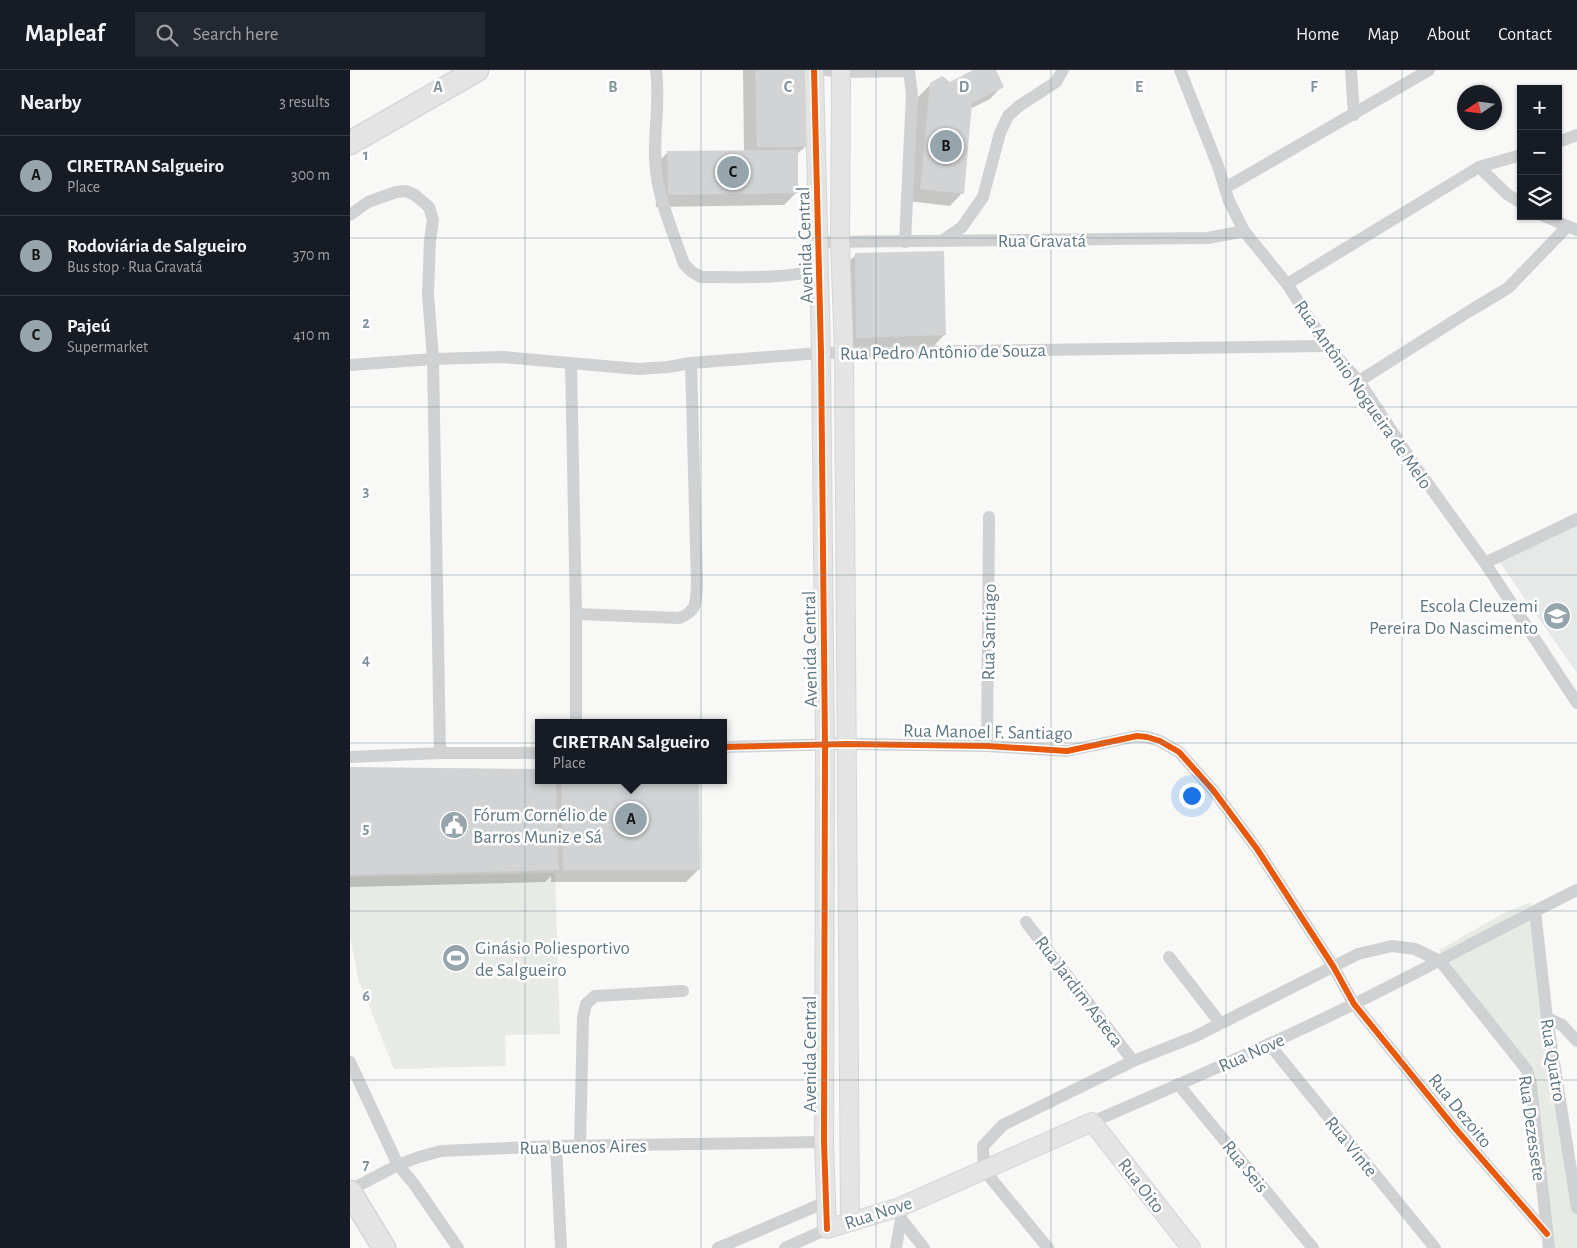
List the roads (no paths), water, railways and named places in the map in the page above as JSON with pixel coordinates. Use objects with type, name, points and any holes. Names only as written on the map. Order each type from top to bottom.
[{"type":"highway","points":[[350,142],[477,70]]},
{"type":"highway","points":[[350,1191],[384,1248]]},
{"type":"street","points":[[656,70],[658,93],[655,134],[657,179],[684,264],[701,277],[769,277],[820,270]]},
{"type":"street","name":"Avenida Central","points":[[814,70],[821,353],[825,745],[824,1142],[827,1229]]},
{"type":"street","points":[[836,70],[909,71],[912,94],[905,242]]},
{"type":"street","name":"Avenida Central","points":[[836,70],[844,353],[850,1222]]},
{"type":"street","points":[[942,241],[962,227],[983,197],[1000,133],[1008,116],[1018,106],[1056,82],[1063,70]]},
{"type":"street","name":"Rua Antônio Nogueira de Melo","points":[[1180,70],[1218,166],[1224,188],[1244,231],[1287,284],[1327,346],[1360,381],[1415,466],[1485,563],[1577,703]]},
{"type":"street","points":[[1351,70],[1354,115]]},
{"type":"street","points":[[1224,188],[1354,115],[1429,70]]},
{"type":"street","points":[[1562,141],[1577,135]]},
{"type":"street","points":[[1287,284],[1479,167],[1517,156]]},
{"type":"street","points":[[1479,167],[1507,194],[1517,200]]},
{"type":"street","points":[[350,215],[368,202],[396,192],[406,191],[428,207],[433,220],[430,240],[428,294],[433,359],[440,753]]},
{"type":"street","points":[[1360,381],[1508,288],[1572,228],[1553,220]]},
{"type":"street","name":"Rua Gravatá","points":[[818,242],[1208,238],[1244,231]]},
{"type":"street","name":"Rua Pedro Antônio de Souza","points":[[350,365],[433,359],[504,357],[638,369],[821,353],[1327,346]]},
{"type":"street","points":[[571,363],[576,719]]},
{"type":"street","points":[[576,614],[680,618],[689,614],[695,606],[697,583],[691,363]]},
{"type":"street","name":"Rua Santiago","points":[[988,746],[990,517]]},
{"type":"street","points":[[1485,563],[1577,519]]},
{"type":"street","name":"Rua Manoel F. Santiago","points":[[727,747],[846,744],[988,746],[1067,751],[1136,736],[1160,741],[1179,752],[1213,790],[1257,849],[1332,966],[1354,1004]]},
{"type":"street","points":[[350,757],[440,753],[535,753]]},
{"type":"street","name":"Rua Nove","points":[[827,1229],[850,1222],[900,1213],[984,1170],[1269,1044],[1354,1004],[1577,890]]},
{"type":"street","name":"Rua Quatro","points":[[1535,911],[1547,1018],[1577,1208]]},
{"type":"street","name":"Rua Jardim Asteca","points":[[1026,922],[1133,1061]]},
{"type":"street","name":"Rua Nove","points":[[984,1170],[983,1146],[1003,1125],[1133,1061],[1194,1037],[1358,954],[1392,946],[1415,950],[1440,961]]},
{"type":"street","points":[[1169,957],[1220,1024]]},
{"type":"street","name":"Rua Dezessete","points":[[1440,961],[1527,1070],[1531,1084],[1547,1234]]},
{"type":"street","points":[[580,1145],[581,1060],[583,1018],[586,1004],[595,996],[683,991]]},
{"type":"street","name":"Rua Dezoito","points":[[1354,1004],[1454,1127],[1547,1234]]},
{"type":"street","points":[[1547,1018],[1562,1025],[1577,1041]]},
{"type":"street","name":"Rua Vinte","points":[[1269,1044],[1435,1248]]},
{"type":"street","points":[[350,1062],[398,1165],[414,1184],[458,1248]]},
{"type":"street","name":"Rua Seis","points":[[1178,1084],[1313,1248]]},
{"type":"street","name":"Rua Oito","points":[[1092,1122],[1192,1248]]},
{"type":"street","name":"Rua Buenos Aires","points":[[350,1191],[398,1165],[442,1151],[580,1145],[824,1142]]},
{"type":"street","points":[[556,1146],[561,1248]]},
{"type":"street","points":[[984,1170],[1048,1248]]},
{"type":"street","points":[[718,1248],[826,1202]]},
{"type":"street","points":[[896,1248],[900,1213]]},
{"type":"street","points":[[900,1213],[924,1248]]},
{"type":"street","points":[[785,1248],[827,1229]]},
{"type":"street","points":[[1547,1234],[1549,1248]]},
{"type":"place","name":"Rodoviária de Salgueiro","points":[[946,146]]},
{"type":"place","name":"Pajeú","points":[[733,172]]},
{"type":"place","name":"Escola Cleuzemi Pereira Do Nascimento","points":[[1557,616]]},
{"type":"place","name":"CIRETRAN Salgueiro","points":[[631,819]]},
{"type":"place","name":"Fórum Cornélio de Barros Muniz e Sá","points":[[454,825]]},
{"type":"place","name":"Ginásio Poliesportivo de Salgueiro","points":[[456,958]]}]
